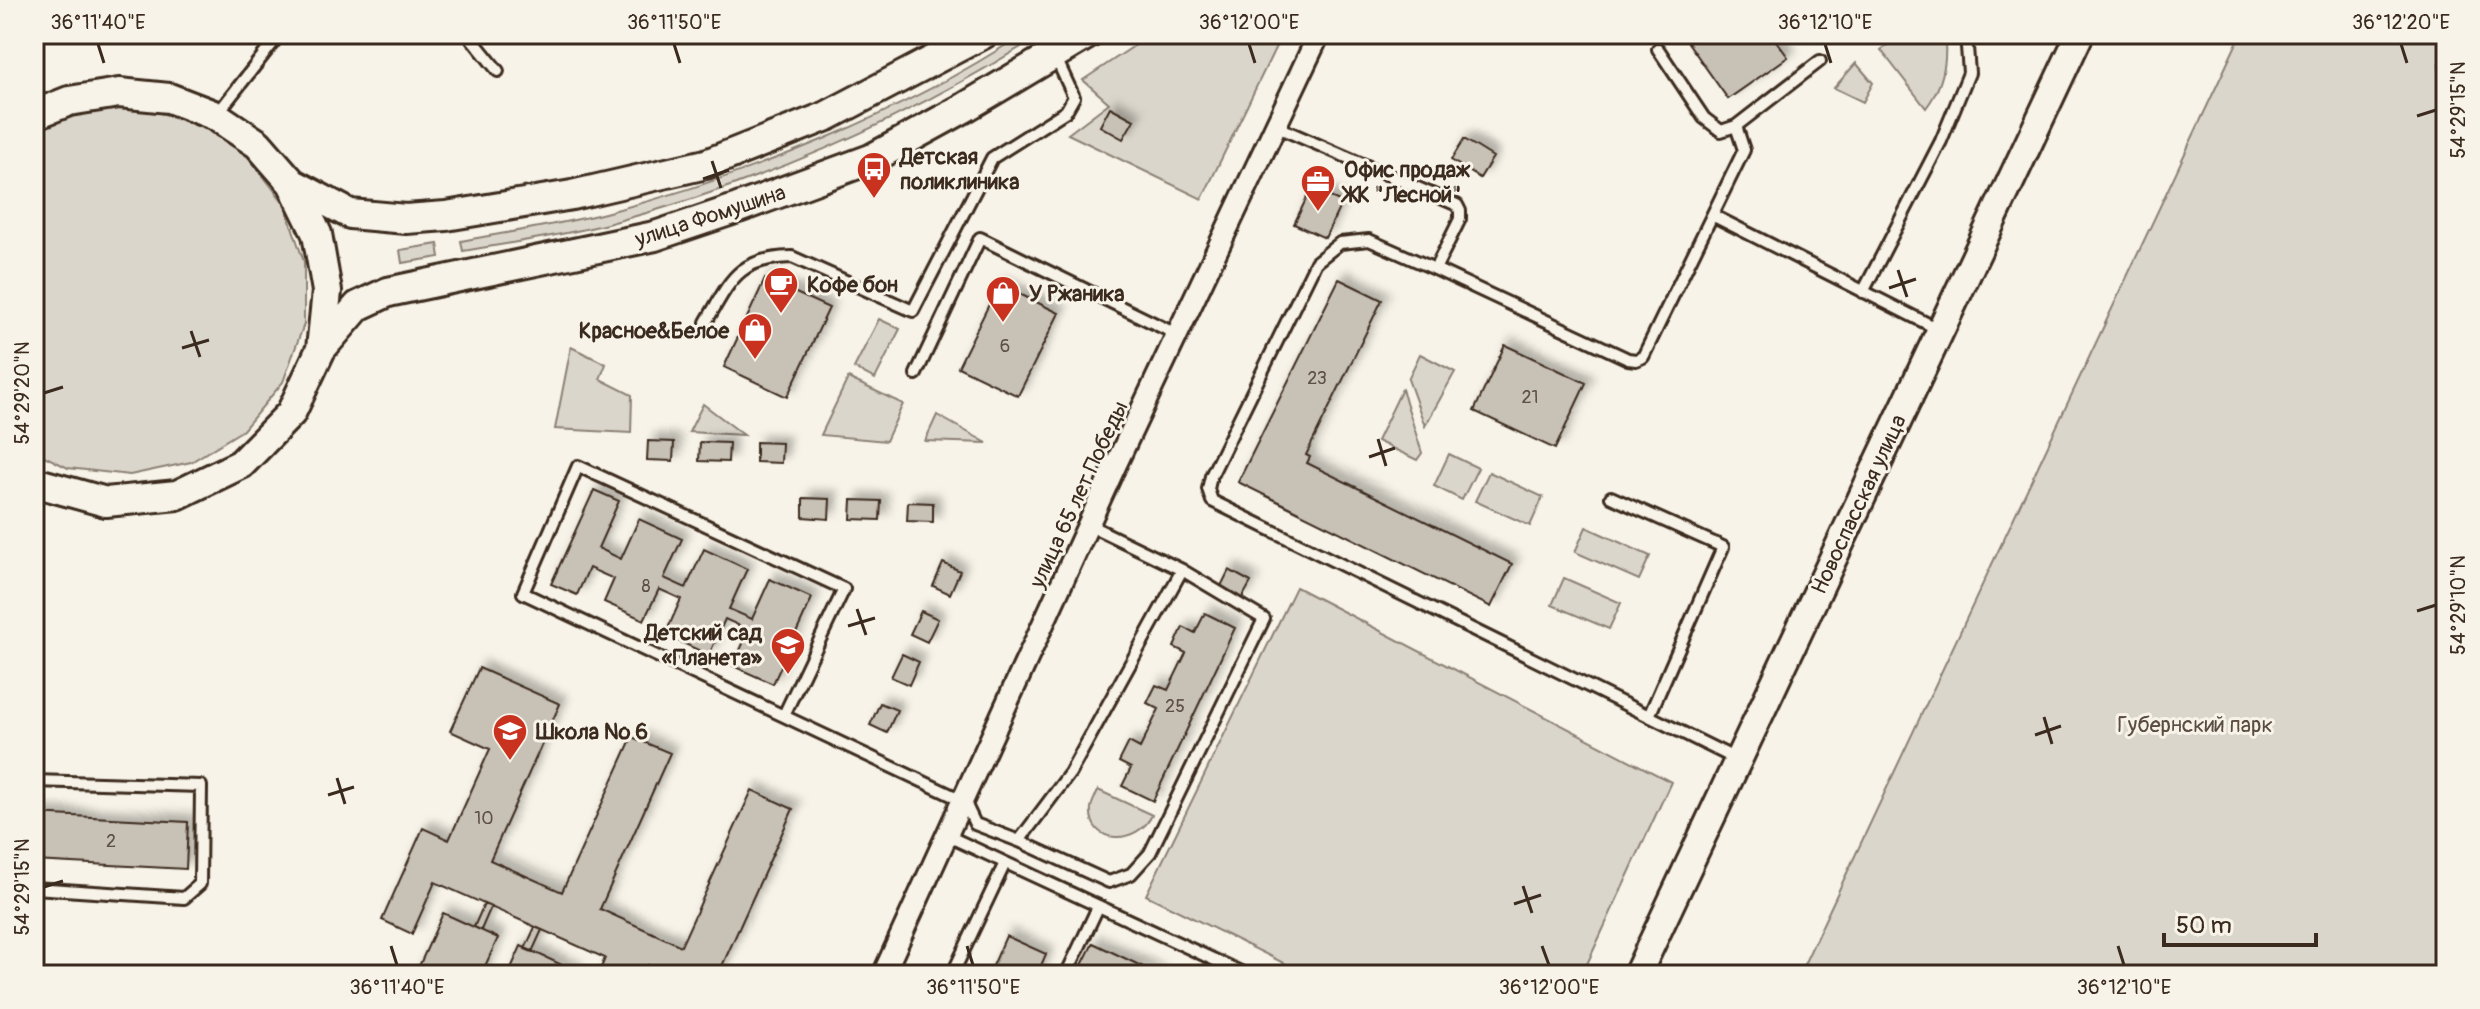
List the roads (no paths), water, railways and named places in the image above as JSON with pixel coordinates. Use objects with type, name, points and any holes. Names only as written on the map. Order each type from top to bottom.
[{"type":"main road","points":[[292,183],[350,214],[406,219],[446,216],[572,195],[719,159],[827,116],[983,34]]},
{"type":"main road","name":"улица Фомушина","points":[[321,349],[358,306],[388,292],[655,236],[871,159],[1088,34]]},
{"type":"main road","points":[[34,115],[69,101],[119,93],[169,98],[216,116],[258,144],[292,183],[317,234],[327,291],[321,349],[291,413],[241,464],[177,495],[106,502],[35,484]]},
{"type":"street","name":"улица 65 лет Победы","points":[[883,975],[1319,34]]},
{"type":"street","name":"Новоспасская улица","points":[[1637,975],[2080,34]]},
{"type":"lane","points":[[216,116],[280,34]]},
{"type":"lane","points":[[468,34],[498,71]]},
{"type":"lane","points":[[1863,292],[1941,141],[1969,73],[1966,34]]},
{"type":"lane","points":[[1658,49],[1704,118],[1721,131],[1736,126],[1820,61]]},
{"type":"lane","points":[[706,322],[734,276],[751,264],[772,258],[792,257],[913,311],[992,158],[1066,111],[1073,103],[1074,97],[1054,54]]},
{"type":"lane","points":[[1275,126],[1457,205],[1460,219],[1435,269]]},
{"type":"lane","points":[[1736,126],[1744,150],[1643,357],[1628,359],[1369,240],[1340,243],[1316,262],[1211,476],[1208,489],[1212,501],[1737,759]]},
{"type":"lane","points":[[1714,216],[1940,329]]},
{"type":"lane","points":[[916,374],[980,238],[1179,335]]},
{"type":"lane","points":[[784,715],[844,589],[578,466],[523,593],[964,801],[975,824],[1109,882],[1131,874],[1150,853],[1264,619],[1182,570],[1089,525]]},
{"type":"lane","points":[[1611,497],[1723,547],[1649,716],[1640,712]]},
{"type":"lane","points":[[1019,841],[1070,773],[1182,570]]},
{"type":"lane","points":[[34,781],[201,786],[200,884],[184,898],[34,888]]},
{"type":"lane","points":[[948,836],[1247,975]]},
{"type":"lane","points":[[952,975],[1005,863]]},
{"type":"lane","points":[[1066,975],[1098,907]]},
{"type":"place","name":"Детская поликлиника","points":[[874,200]]},
{"type":"place","name":"Офис продаж ЖК \"Лесной\"","points":[[1318,213]]},
{"type":"place","name":"Кофе бон","points":[[781,315]]},
{"type":"place","name":"У Ржаника","points":[[1003,324]]},
{"type":"place","name":"Красное&Белое","points":[[755,361]]},
{"type":"place","name":"Детский сад «Планета»","points":[[788,676]]},
{"type":"place","name":"Школа № 6","points":[[510,762]]},
{"type":"park label","name":"Губернский парк","points":[[2195,724]]}]
